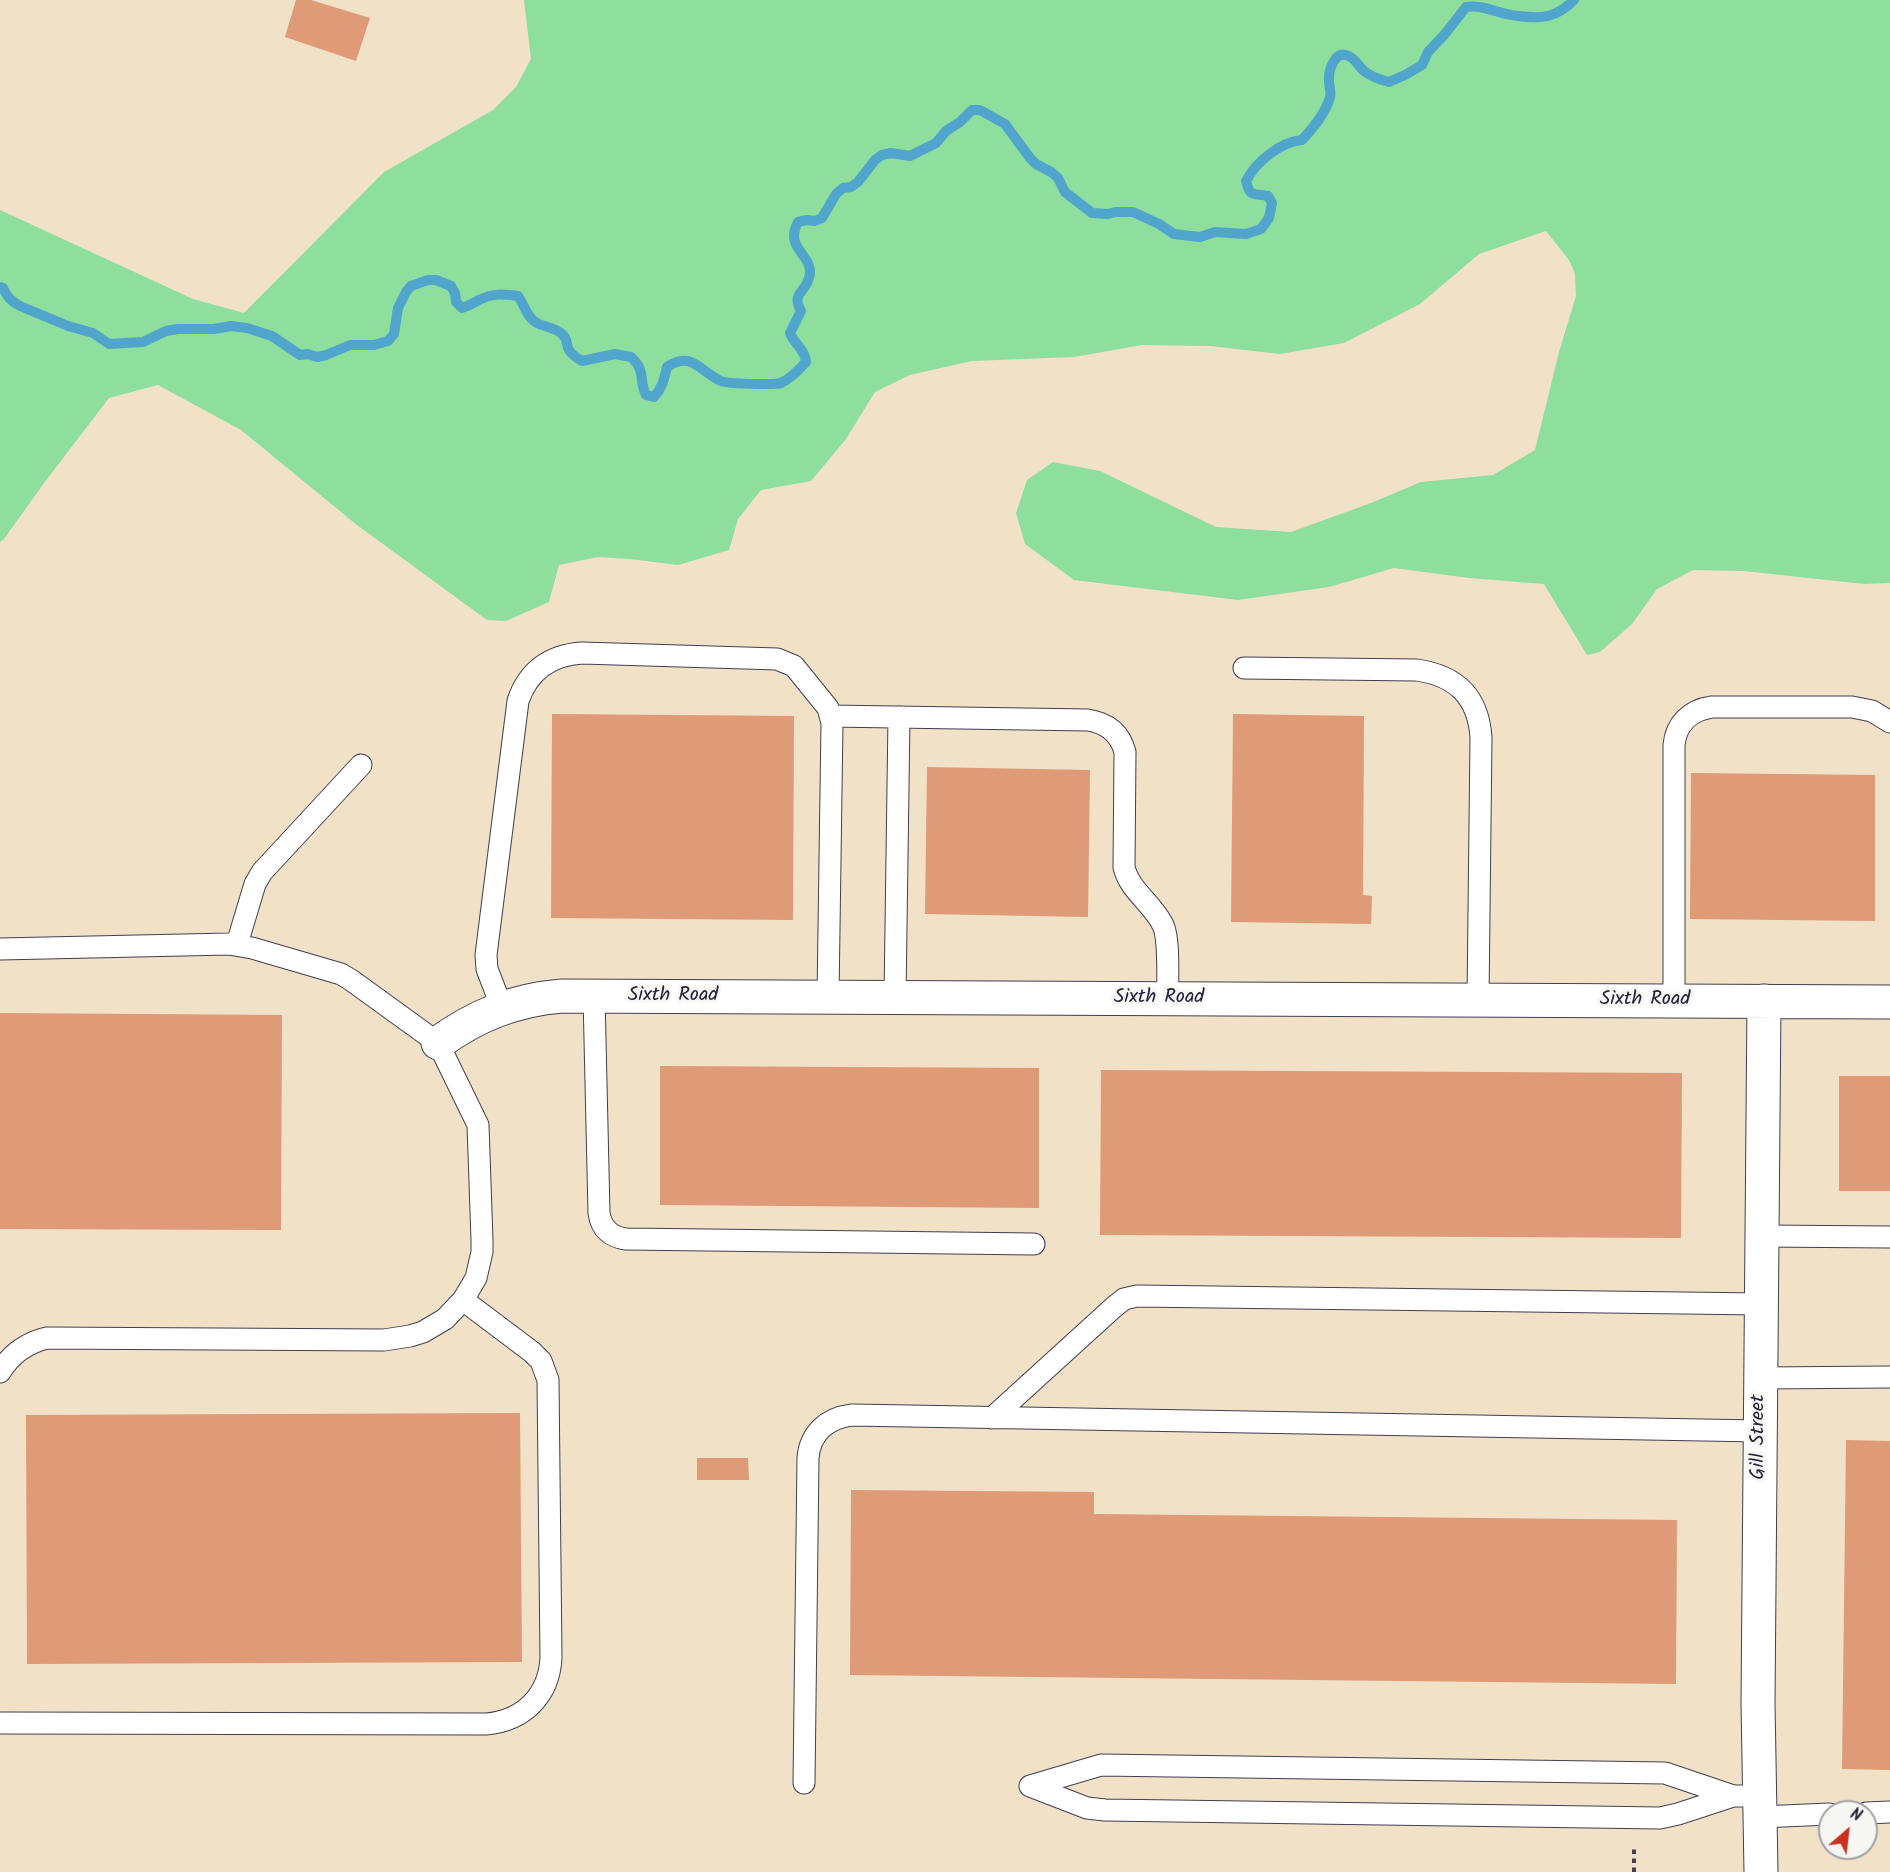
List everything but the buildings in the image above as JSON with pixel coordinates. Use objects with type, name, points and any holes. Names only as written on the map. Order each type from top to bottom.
[{"type":"street","name":"Sixth Road","points":[[438,1043],[459,1028],[502,1008],[533,999],[594,996],[1890,1002]]},
{"type":"street","name":"Gill Street","points":[[1761,1872],[1750,1803],[1761,1378],[1764,1001]]},
{"type":"lane","points":[[502,1008],[487,969],[486,955],[518,701],[525,683],[537,669],[563,655],[582,653],[773,658],[786,661],[794,666],[824,702],[831,716],[828,997]]},
{"type":"lane","points":[[1244,668],[1417,670],[1442,676],[1453,682],[1471,700],[1480,724],[1481,737],[1478,1000]]},
{"type":"lane","points":[[1674,1001],[1674,745],[1677,731],[1685,719],[1690,714],[1704,708],[1852,707],[1872,711],[1890,722]]},
{"type":"lane","points":[[831,716],[1088,720],[1102,724],[1115,732],[1123,745],[1125,759],[1125,872],[1130,883],[1164,927],[1168,999]]},
{"type":"lane","points":[[895,997],[898,717]]},
{"type":"lane","points":[[237,944],[255,885],[262,872],[361,765]]},
{"type":"lane","points":[[0,949],[237,944],[341,974],[351,980],[438,1043],[477,1121],[482,1252],[476,1278],[463,1300],[450,1315],[434,1326],[410,1336],[397,1338],[47,1338],[25,1346],[8,1361],[0,1372]]},
{"type":"lane","points":[[594,996],[599,1213],[601,1223],[611,1234],[626,1239],[1034,1244]]},
{"type":"lane","points":[[1762,1236],[1890,1237]]},
{"type":"lane","points":[[992,1418],[1114,1307],[1124,1299],[1137,1296],[1761,1304]]},
{"type":"lane","points":[[0,1723],[486,1724],[516,1717],[532,1705],[548,1679],[551,1658],[548,1380],[541,1361],[532,1352],[463,1300]]},
{"type":"lane","points":[[1761,1378],[1890,1377]]},
{"type":"lane","points":[[804,1783],[808,1458],[811,1442],[821,1428],[828,1422],[843,1416],[1760,1431]]},
{"type":"lane","points":[[1750,1803],[1660,1818],[1105,1810],[1087,1808],[1030,1786],[1101,1765],[1665,1773],[1750,1803],[1818,1812]]},
{"type":"green space","points":[[524,0],[1890,0],[1890,583],[1864,584],[1744,571],[1693,570],[1657,589],[1632,624],[1600,652],[1587,655],[1544,584],[1469,578],[1394,568],[1329,587],[1238,600],[1074,580],[1025,544],[1016,513],[1027,480],[1053,462],[1100,471],[1216,527],[1291,532],[1421,482],[1493,475],[1535,450],[1559,352],[1576,296],[1575,274],[1569,260],[1546,231],[1479,254],[1420,304],[1344,343],[1280,354],[1210,346],[1142,345],[1074,357],[972,361],[910,375],[875,392],[846,439],[811,481],[761,490],[738,519],[729,550],[678,565],[598,557],[559,565],[549,602],[506,621],[487,620],[357,525],[241,430],[158,385],[109,398],[0,542],[0,210],[193,299],[244,313],[384,172],[493,110],[516,87],[531,59]]},
{"type":"waterway","points":[[0,287],[20,306],[68,326],[93,333],[109,344],[143,342],[166,331],[178,329],[214,329],[231,326],[247,328],[272,336],[300,355],[308,354],[317,357],[350,345],[374,345],[388,341],[394,334],[398,308],[406,292],[411,286],[428,280],[436,280],[451,286],[456,302],[462,308],[489,296],[518,296],[531,318],[537,323],[560,332],[566,338],[570,352],[582,361],[615,354],[631,357],[641,371],[646,395],[654,397],[661,386],[667,367],[683,361],[696,364],[725,382],[781,383],[795,374],[806,362],[804,354],[790,333],[801,311],[797,300],[807,283],[810,270],[794,239],[798,222],[815,221],[822,218],[836,194],[843,188],[851,187],[858,182],[875,160],[882,155],[891,153],[910,156],[936,143],[946,131],[972,110],[980,110],[1005,124],[1030,158],[1058,178],[1065,192],[1092,213],[1133,212],[1174,234],[1200,237],[1215,232],[1246,234],[1261,229],[1269,218],[1272,203],[1268,196],[1251,192],[1246,181],[1262,160],[1277,149],[1302,140],[1319,120],[1330,97],[1330,70],[1333,62],[1339,56],[1350,56],[1364,71],[1389,82],[1422,65],[1428,52],[1466,7],[1479,7],[1518,16],[1542,17],[1561,11],[1574,0]]}]
